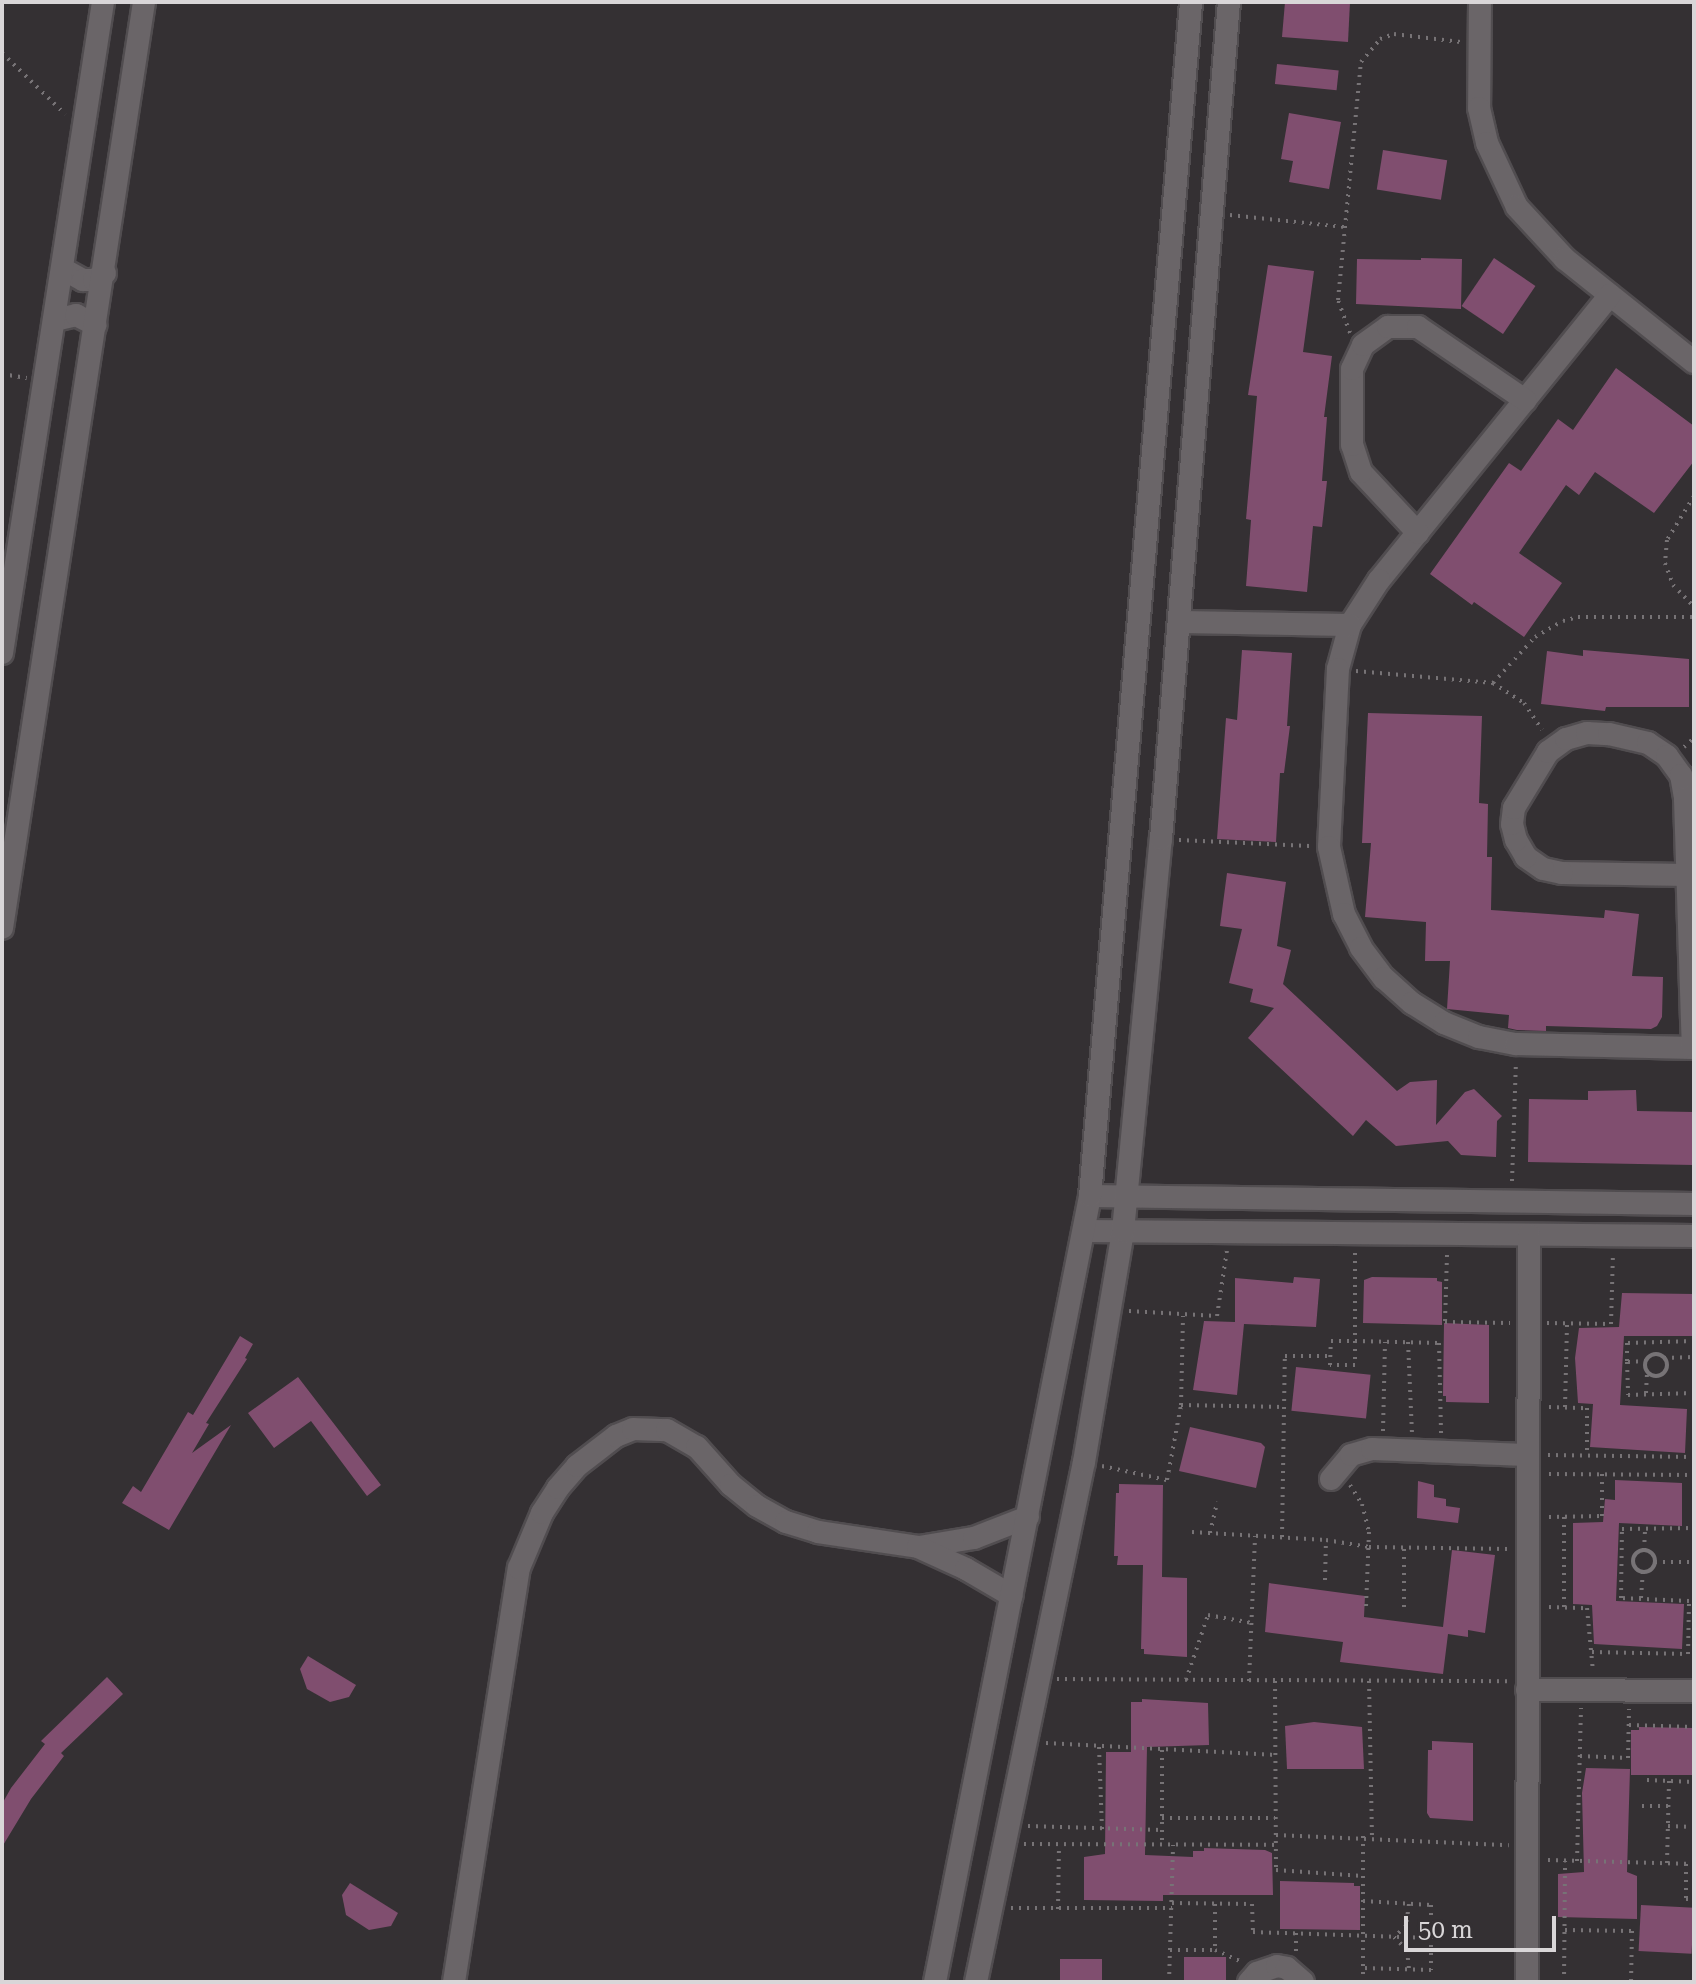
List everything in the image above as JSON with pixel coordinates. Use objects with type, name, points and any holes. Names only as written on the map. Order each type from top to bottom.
[{"type":"street","points":[[2,653],[103,2]]},
{"type":"street","points":[[2,928],[105,273],[144,2]]},
{"type":"street","points":[[935,1982],[1090,1196],[1191,2]]},
{"type":"street","points":[[976,1982],[1084,1462],[1123,1231],[1161,839],[1229,2]]},
{"type":"street","points":[[1480,2],[1479,108],[1499,176],[1539,235],[1694,362]]},
{"type":"street","points":[[63,269],[83,280],[94,280],[105,273]]},
{"type":"street","points":[[1610,295],[1363,601],[1350,625],[1338,669],[1329,847],[1344,914],[1361,948],[1384,978],[1412,1003],[1444,1023],[1479,1037],[1516,1044],[1694,1048],[1685,798],[1681,775],[1667,756],[1648,743],[1598,733],[1566,739],[1548,752],[1514,808],[1512,824],[1516,840],[1526,857],[1543,869],[1562,873],[1687,875]]},
{"type":"street","points":[[55,320],[76,315],[96,325]]},
{"type":"street","points":[[1418,533],[1361,472],[1352,445],[1352,369],[1363,345],[1388,327],[1418,327],[1525,400]]},
{"type":"street","points":[[1179,622],[1350,625]]},
{"type":"street","points":[[1090,1196],[1694,1204]]},
{"type":"street","points":[[1085,1231],[1694,1236]]},
{"type":"street","points":[[1527,1982],[1529,1235]]},
{"type":"street","points":[[454,1982],[519,1568],[542,1513],[577,1466],[616,1436],[633,1429],[667,1430],[697,1447],[731,1485],[757,1506],[786,1522],[818,1532],[918,1547],[966,1569],[1012,1596]]},
{"type":"street","points":[[1333,1474],[1351,1455],[1383,1450],[1441,1452],[1526,1464]]},
{"type":"street","points":[[918,1547],[974,1538],[1028,1517]]},
{"type":"street","points":[[1527,1685],[1588,1690],[1694,1691]]},
{"type":"street","points":[[1253,1977],[1277,1966],[1287,1968],[1303,1982]]},
{"type":"path","points":[[1363,345],[1353,336],[1340,313],[1359,77],[1369,50],[1394,34],[1480,44]]},
{"type":"path","points":[[2,53],[85,132]]},
{"type":"path","points":[[1212,213],[1345,227]]},
{"type":"path","points":[[1694,496],[1667,540],[1665,563],[1673,585],[1694,607]]},
{"type":"path","points":[[1493,683],[1535,637],[1563,621],[1578,617],[1694,617]]},
{"type":"path","points":[[1338,669],[1493,683],[1509,691],[1535,717],[1548,752]]},
{"type":"path","points":[[1161,839],[1329,847]]},
{"type":"path","points":[[1511,1203],[1516,1044]]},
{"type":"path","points":[[1109,1309],[1217,1316],[1230,1232]]},
{"type":"path","points":[[1356,1233],[1355,1341],[1355,1365],[1330,1365],[1331,1341],[1355,1341],[1439,1343],[1441,1452]]},
{"type":"path","points":[[1448,1234],[1445,1322],[1611,1324],[1614,1235]]},
{"type":"path","points":[[1084,1462],[1167,1480],[1181,1405],[1183,1316]]},
{"type":"path","points":[[1565,1407],[1567,1323]]},
{"type":"path","points":[[1694,1341],[1627,1343],[1628,1395],[1694,1393]]},
{"type":"path","points":[[1383,1450],[1385,1342]]},
{"type":"path","points":[[1408,1342],[1412,1451]]},
{"type":"path","points":[[1656,1342],[1656,1354]]},
{"type":"path","points":[[1656,1354],[1664,1358],[1694,1357]]},
{"type":"path","points":[[1627,1362],[1645,1361],[1656,1354]]},
{"type":"path","points":[[1282,1537],[1285,1356],[1331,1356]]},
{"type":"path","points":[[1647,1372],[1660,1375],[1666,1367],[1664,1358]]},
{"type":"path","points":[[1645,1361],[1646,1394]]},
{"type":"path","points":[[1181,1405],[1284,1407]]},
{"type":"path","points":[[1527,1406],[1587,1408],[1587,1455]]},
{"type":"path","points":[[1526,1464],[1587,1455],[1694,1457]]},
{"type":"path","points":[[1526,1464],[1602,1474],[1694,1475]]},
{"type":"path","points":[[1333,1474],[1362,1504],[1369,1547],[1366,1607]]},
{"type":"path","points":[[1526,1517],[1602,1516],[1602,1474]]},
{"type":"path","points":[[1210,1533],[1217,1502]]},
{"type":"path","points":[[1564,1517],[1564,1607]]},
{"type":"path","points":[[1644,1550],[1645,1528]]},
{"type":"path","points":[[1592,1652],[1688,1654],[1689,1601],[1621,1598],[1622,1529],[1694,1528]]},
{"type":"path","points":[[1192,1532],[1326,1540],[1369,1547],[1526,1549]]},
{"type":"path","points":[[1249,1681],[1255,1536]]},
{"type":"path","points":[[1325,1580],[1326,1540]]},
{"type":"path","points":[[1404,1547],[1404,1607]]},
{"type":"path","points":[[1644,1550],[1652,1554],[1655,1562],[1651,1570],[1643,1572],[1635,1568],[1632,1560],[1636,1553],[1644,1550]]},
{"type":"path","points":[[1622,1560],[1632,1560]]},
{"type":"path","points":[[1655,1562],[1694,1562]]},
{"type":"path","points":[[1641,1599],[1643,1572]]},
{"type":"path","points":[[1526,1607],[1587,1608],[1592,1652],[1580,1756],[1577,1861]]},
{"type":"path","points":[[1186,1681],[1208,1615],[1252,1623]]},
{"type":"path","points":[[1039,1679],[1527,1685]]},
{"type":"path","points":[[1275,1681],[1276,1870],[1363,1876]]},
{"type":"path","points":[[1369,1681],[1372,1837]]},
{"type":"path","points":[[1580,1756],[1628,1758],[1629,1690]]},
{"type":"path","points":[[1629,1725],[1694,1727]]},
{"type":"path","points":[[1026,1741],[1276,1755]]},
{"type":"path","points":[[1099,1747],[1102,1830]]},
{"type":"path","points":[[1162,1750],[1162,1845]]},
{"type":"path","points":[[1647,1780],[1694,1782]]},
{"type":"path","points":[[1667,1864],[1669,1781]]},
{"type":"path","points":[[1642,1806],[1669,1806]]},
{"type":"path","points":[[1162,1818],[1275,1818]]},
{"type":"path","points":[[1668,1826],[1694,1827]]},
{"type":"path","points":[[1007,1834],[1162,1830]]},
{"type":"path","points":[[1007,1834],[1059,1846],[1276,1845]]},
{"type":"path","points":[[1276,1835],[1363,1836],[1527,1853],[1565,1861],[1694,1864]]},
{"type":"path","points":[[1363,1836],[1363,1982]]},
{"type":"path","points":[[1169,1982],[1173,1845]]},
{"type":"path","points":[[1058,1909],[1059,1846]]},
{"type":"path","points":[[1564,1982],[1565,1861]]},
{"type":"path","points":[[1686,1864],[1686,1899],[1694,1899]]},
{"type":"path","points":[[1363,1901],[1431,1905],[1431,1970],[1363,1968]]},
{"type":"path","points":[[1215,1904],[1215,1950]]},
{"type":"path","points":[[992,1908],[1252,1904],[1253,1932],[1431,1938]]},
{"type":"path","points":[[1394,1937],[1406,1926],[1409,1904]]},
{"type":"path","points":[[1565,1930],[1632,1931],[1631,1982]]},
{"type":"path","points":[[1394,1937],[1407,1950],[1409,1969]]},
{"type":"path","points":[[1170,1950],[1215,1950],[1253,1977]]},
{"type":"path","points":[[1447,1982],[1463,1982]]},
{"type":"building","points":[[1285,2],[1350,2],[1348,42],[1282,37]]},
{"type":"building","points":[[1277,64],[1339,70],[1337,90],[1275,84]]},
{"type":"building","points":[[1289,113],[1341,122],[1329,189],[1289,182],[1293,161],[1281,159]]},
{"type":"building","points":[[1383,150],[1447,160],[1441,200],[1377,190]]},
{"type":"building","points":[[1494,258],[1535,286],[1503,334],[1462,306]]},
{"type":"building","points":[[1357,259],[1462,259],[1461,309],[1356,304]]},
{"type":"building","points":[[1268,265],[1314,271],[1303,352],[1332,356],[1324,417],[1327,417],[1322,481],[1327,481],[1322,527],[1313,526],[1307,592],[1246,586],[1251,520],[1246,519],[1257,396],[1248,395]]},
{"type":"building","points":[[1616,368],[1694,426],[1694,461],[1654,513],[1595,472],[1579,495],[1566,485],[1519,553],[1562,583],[1524,637],[1430,574],[1509,463],[1521,471],[1558,419],[1573,430]]},
{"type":"building","points":[[1242,650],[1292,653],[1287,726],[1290,726],[1284,773],[1280,773],[1276,842],[1217,839],[1226,718],[1237,720]]},
{"type":"building","points":[[1583,650],[1689,659],[1689,707],[1606,707],[1605,711],[1541,704],[1547,651],[1583,656]]},
{"type":"building","points":[[1368,713],[1482,716],[1479,803],[1488,804],[1487,857],[1492,857],[1491,910],[1604,918],[1605,910],[1639,914],[1632,976],[1663,977],[1662,1017],[1657,1026],[1651,1029],[1546,1026],[1546,1031],[1517,1030],[1508,1028],[1509,1015],[1447,1009],[1450,961],[1425,961],[1426,922],[1365,917],[1371,843],[1362,843]]},
{"type":"building","points":[[1227,873],[1286,882],[1277,946],[1291,950],[1283,984],[1397,1091],[1410,1082],[1437,1080],[1436,1125],[1465,1092],[1474,1089],[1502,1116],[1497,1121],[1496,1157],[1461,1155],[1448,1141],[1396,1146],[1366,1120],[1353,1136],[1248,1038],[1274,1008],[1250,1002],[1253,989],[1229,983],[1242,929],[1220,926]]},
{"type":"building","points":[[1636,1090],[1637,1111],[1694,1112],[1694,1165],[1528,1162],[1529,1099],[1588,1100],[1588,1091]]},
{"type":"building","points":[[1294,1277],[1320,1279],[1316,1327],[1244,1324],[1237,1395],[1193,1390],[1204,1321],[1235,1322],[1235,1278],[1293,1283]]},
{"type":"building","points":[[1372,1277],[1437,1278],[1442,1282],[1442,1325],[1363,1323],[1364,1280]]},
{"type":"building","points":[[1622,1293],[1694,1294],[1694,1336],[1624,1336],[1620,1405],[1687,1409],[1685,1453],[1590,1447],[1593,1404],[1578,1403],[1575,1358],[1579,1328],[1619,1327]]},
{"type":"building","points":[[1444,1323],[1489,1325],[1489,1403],[1446,1402],[1446,1396],[1443,1396]]},
{"type":"building","points":[[240,1336],[253,1344],[247,1359],[206,1423],[209,1424],[192,1453],[231,1425],[169,1530],[122,1503],[133,1486],[141,1492],[188,1412],[193,1415]]},
{"type":"building","points":[[1296,1367],[1371,1375],[1366,1419],[1291,1411]]},
{"type":"building","points":[[298,1377],[381,1485],[367,1496],[311,1421],[274,1448],[248,1413]]},
{"type":"building","points":[[1190,1427],[1261,1443],[1265,1447],[1256,1488],[1179,1471]]},
{"type":"building","points":[[1615,1480],[1682,1483],[1682,1526],[1619,1523],[1616,1601],[1684,1604],[1682,1649],[1594,1644],[1592,1605],[1573,1604],[1573,1523],[1603,1522],[1605,1499],[1615,1500]]},
{"type":"building","points":[[1418,1481],[1434,1485],[1434,1497],[1446,1499],[1446,1506],[1460,1508],[1458,1523],[1417,1518]]},
{"type":"building","points":[[1119,1484],[1163,1485],[1162,1577],[1187,1578],[1187,1657],[1144,1654],[1144,1649],[1141,1649],[1143,1565],[1117,1565],[1118,1556],[1114,1556]]},
{"type":"building","points":[[1452,1550],[1495,1555],[1485,1633],[1468,1630],[1468,1637],[1448,1634],[1443,1674],[1340,1662],[1343,1642],[1265,1632],[1269,1583],[1365,1596],[1364,1617],[1443,1627]]},
{"type":"building","points":[[308,1656],[356,1685],[349,1697],[330,1702],[307,1689],[300,1669]]},
{"type":"building","points":[[107,1677],[123,1694],[61,1753],[64,1756],[31,1799],[2,1847],[2,1804],[11,1788],[45,1744],[41,1741]]},
{"type":"building","points":[[1142,1699],[1208,1703],[1209,1745],[1147,1747],[1145,1855],[1193,1857],[1193,1851],[1204,1851],[1204,1848],[1265,1850],[1272,1853],[1273,1895],[1163,1895],[1163,1901],[1084,1900],[1084,1857],[1105,1854],[1106,1752],[1131,1752],[1131,1702],[1142,1702]]},
{"type":"building","points":[[1314,1722],[1362,1727],[1364,1769],[1287,1769],[1285,1726]]},
{"type":"building","points":[[1639,1727],[1694,1728],[1694,1775],[1631,1775],[1631,1730],[1639,1730]]},
{"type":"building","points":[[1432,1741],[1473,1743],[1473,1821],[1430,1818],[1427,1813],[1428,1750],[1432,1750]]},
{"type":"building","points":[[1586,1768],[1630,1769],[1627,1872],[1637,1876],[1637,1919],[1558,1917],[1558,1874],[1584,1872],[1582,1793]]},
{"type":"building","points":[[1280,1881],[1354,1883],[1354,1886],[1360,1886],[1360,1930],[1280,1929]]},
{"type":"building","points":[[350,1883],[398,1913],[391,1926],[369,1930],[346,1915],[342,1895]]},
{"type":"building","points":[[1641,1905],[1694,1908],[1692,1954],[1639,1951]]},
{"type":"building","points":[[1184,1957],[1226,1957],[1226,1982],[1184,1982]]},
{"type":"building","points":[[1060,1959],[1102,1959],[1102,1982],[1060,1982]]}]
